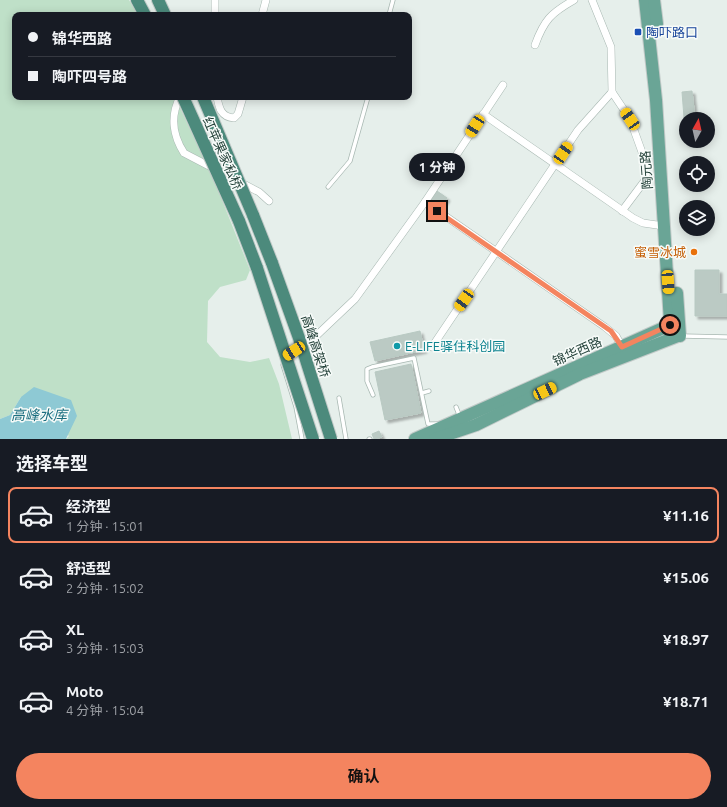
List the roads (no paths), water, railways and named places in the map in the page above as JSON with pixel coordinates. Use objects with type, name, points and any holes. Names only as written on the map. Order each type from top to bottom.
[{"type":"highway","points":[[137,0],[143,12]]},
{"type":"highway","points":[[158,0],[164,12]]},
{"type":"highway","name":"红苹果家私桥","points":[[184,100],[239,221],[258,268],[313,439]]},
{"type":"highway","name":"红苹果家私桥","points":[[203,100],[272,263]]},
{"type":"highway","name":"高峰高架桥","points":[[272,263],[299,338],[331,439]]},
{"type":"main road","name":"陶元路","points":[[645,0],[656,100],[670,325]]},
{"type":"main road","name":"陶元路","points":[[654,0],[663,100],[675,337]]},
{"type":"main road","points":[[670,325],[675,337]]},
{"type":"main road","name":"锦华西路","points":[[462,429],[622,347],[670,325]]},
{"type":"main road","name":"锦华西路","points":[[414,439],[448,433],[476,425],[580,374],[675,337]]},
{"type":"main road","name":"锦华西路","points":[[435,439],[448,433]]},
{"type":"street","points":[[215,0],[215,12]]},
{"type":"street","points":[[263,12],[266,0]]},
{"type":"street","points":[[535,45],[540,30],[550,15],[574,0]]},
{"type":"street","points":[[592,0],[611,47],[612,92],[630,119],[643,155],[646,171],[646,179],[622,211]]},
{"type":"street","points":[[283,358],[316,336],[355,299],[425,202],[503,85]]},
{"type":"street","points":[[432,347],[578,130],[612,92]]},
{"type":"street","points":[[179,100],[174,115],[174,130],[178,145],[184,153],[258,192],[269,201]]},
{"type":"street","points":[[218,100],[219,109],[224,116],[234,118],[238,114],[242,100]]},
{"type":"street","points":[[484,114],[622,211],[643,223],[664,226]]},
{"type":"street","points":[[425,202],[611,331],[622,347]]},
{"type":"lane","points":[[391,12],[394,0]]},
{"type":"lane","points":[[328,187],[350,161],[367,100]]},
{"type":"lane","points":[[675,337],[727,337]]},
{"type":"lane","points":[[283,358],[284,370],[296,407],[302,439]]},
{"type":"lane","points":[[373,395],[367,382],[367,369],[414,358],[428,424],[448,433]]},
{"type":"lane","points":[[422,393],[429,391]]},
{"type":"lane","points":[[339,398],[346,439]]},
{"type":"lane","points":[[456,407],[462,429]]},
{"type":"water","name":"高峰水库","points":[[34,387],[71,400],[77,416],[66,439],[0,439],[0,419],[10,415],[21,397]]},
{"type":"place","name":"陶吓路口","points":[[638,32]]},
{"type":"place","name":"蜜雪冰城","points":[[694,252]]},
{"type":"place","name":"E-LIFE驿住科创园","points":[[397,346]]}]
